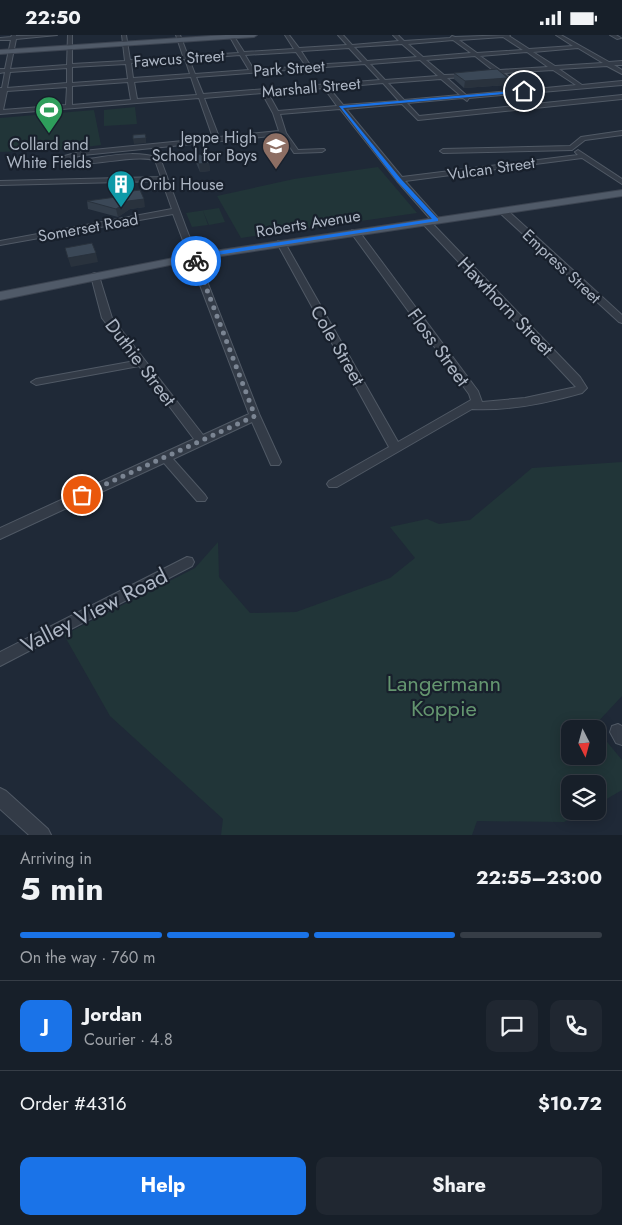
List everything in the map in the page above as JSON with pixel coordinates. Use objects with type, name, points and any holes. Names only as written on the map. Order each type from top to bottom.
[{"type":"main road","points":[[0,52],[125,44],[178,37],[254,35]]},
{"type":"main road","name":"Roberts Avenue","points":[[0,296],[194,257],[622,193]]},
{"type":"street","points":[[0,39],[13,36],[56,35]]},
{"type":"street","points":[[69,106],[70,35]]},
{"type":"street","points":[[124,35],[134,101]]},
{"type":"street","points":[[287,35],[309,67]]},
{"type":"street","points":[[340,35],[416,117],[622,97]]},
{"type":"street","points":[[396,35],[470,101]]},
{"type":"street","points":[[506,35],[588,91]]},
{"type":"street","name":"Fawcus Street","points":[[0,71],[404,43],[452,37],[506,35]]},
{"type":"street","points":[[558,35],[622,73]]},
{"type":"street","points":[[612,35],[618,39]]},
{"type":"street","points":[[0,112],[2,89],[8,70],[13,36]]},
{"type":"street","points":[[231,36],[252,71]]},
{"type":"street","points":[[178,37],[217,139]]},
{"type":"street","points":[[452,37],[530,96]]},
{"type":"street","name":"Park Street","points":[[2,89],[578,47]]},
{"type":"street","name":"Marshall Street","points":[[0,112],[622,63]]},
{"type":"street","points":[[276,113],[622,83]]},
{"type":"street","points":[[325,86],[431,221]]},
{"type":"street","points":[[264,91],[283,130],[280,133]]},
{"type":"street","points":[[594,95],[600,99]]},
{"type":"street","points":[[536,101],[542,105]]},
{"type":"street","points":[[476,106],[482,111]]},
{"type":"street","points":[[275,462],[255,416],[176,211],[159,161],[154,157],[141,155],[84,161],[66,161],[60,158],[62,156],[83,153],[280,133],[285,135],[296,152],[322,150]]},
{"type":"street","points":[[572,148],[582,138],[622,133]]},
{"type":"street","points":[[443,151],[572,148],[622,182]]},
{"type":"street","name":"Vulcan Street","points":[[399,180],[583,155]]},
{"type":"street","points":[[14,178],[164,177]]},
{"type":"street","points":[[0,183],[164,177]]},
{"type":"street","name":"Somerset Road","points":[[0,243],[176,211]]},
{"type":"street","name":"Empress Street","points":[[504,211],[622,320]]},
{"type":"street","name":"Hawthorn Street","points":[[431,221],[576,379],[582,388],[578,391],[494,405],[472,405]]},
{"type":"street","name":"Floss Street","points":[[334,484],[477,401],[474,393],[355,232]]},
{"type":"street","name":"Cole Street","points":[[281,243],[395,447]]},
{"type":"street","name":"Duthie Street","points":[[95,276],[105,314],[201,440]]},
{"type":"street","points":[[36,382],[141,363]]},
{"type":"street","points":[[0,533],[255,416]]},
{"type":"street","points":[[165,457],[201,499]]},
{"type":"street","name":"Valley View Road","points":[[0,659],[187,562]]},
{"type":"street","points":[[0,797],[42,835]]},
{"type":"green space","points":[[135,107],[137,124],[104,126],[104,110]]},
{"type":"green space","name":"Collard and White Fields","points":[[94,110],[101,145],[70,149],[0,152],[0,118]]},
{"type":"green space","points":[[378,167],[417,213],[241,238],[217,196],[294,179]]},
{"type":"green space","points":[[219,208],[225,222],[209,225],[203,211],[208,225],[192,227],[186,213]]},
{"type":"green space","name":"Langermann Koppie","points":[[622,462],[622,696],[600,720],[561,720],[561,765],[606,765],[606,741],[622,760],[622,790],[606,799],[606,775],[561,775],[561,820],[568,820],[564,822],[477,821],[472,835],[221,835],[223,819],[110,716],[64,635],[195,568],[218,542],[219,577],[250,613],[296,612],[390,578],[415,558],[390,527],[427,519],[439,524],[470,520],[532,468]]},
{"type":"building","points":[[497,69],[508,78],[465,81],[454,73]]},
{"type":"building","points":[[145,134],[146,138],[133,139],[133,135]]},
{"type":"building","points":[[205,154],[209,163],[199,164],[195,155]]},
{"type":"building","points":[[140,190],[144,199],[128,201],[116,209],[87,201],[116,197],[116,193]]},
{"type":"building","points":[[92,243],[96,253],[68,258],[65,248]]},
{"type":"way so far","points":[[82,495],[255,416],[196,261]]},
{"type":"place","name":"Collard and White Fields","points":[[49,134]]},
{"type":"place","name":"Jeppe High School for Boys","points":[[276,170]]},
{"type":"place","name":"Oribi House","points":[[121,208]]},
{"type":"route","points":[[196,261],[194,257],[436,220],[399,180],[340,107],[524,91]]}]
